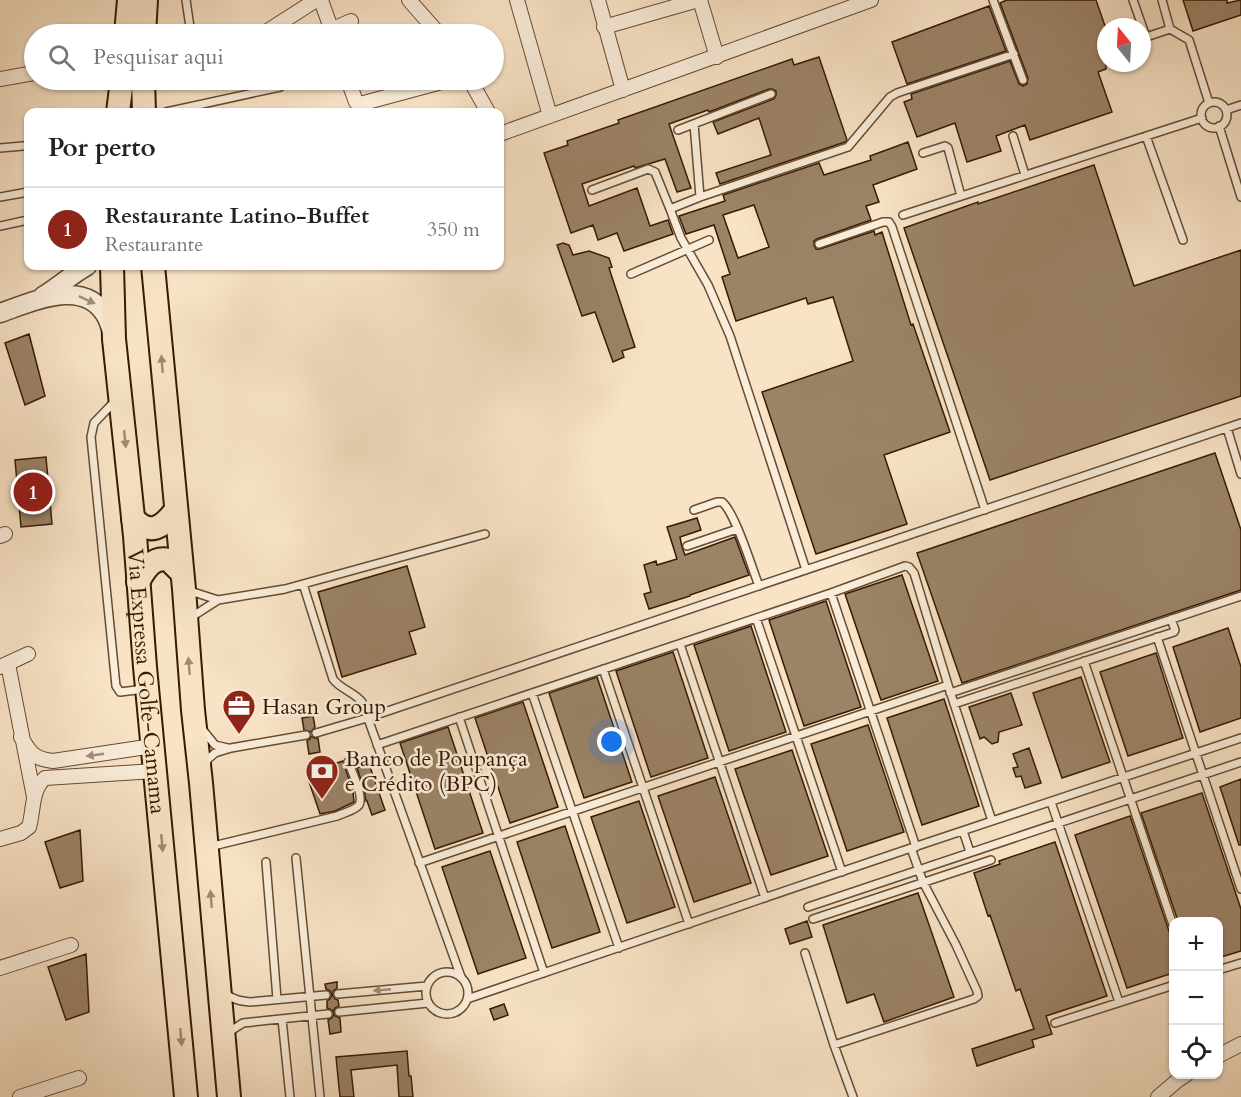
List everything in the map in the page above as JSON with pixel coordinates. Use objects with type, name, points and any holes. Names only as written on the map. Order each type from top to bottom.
[{"type":"highway","points":[[127,24],[129,0]]},
{"type":"highway","points":[[145,24],[146,0]]},
{"type":"highway","points":[[118,108],[121,90]]},
{"type":"highway","points":[[143,90],[144,108]]},
{"type":"highway","name":"Via Expressa Golfe-Camama","points":[[112,270],[114,339],[133,518],[186,1097]]},
{"type":"highway","name":"Via Expressa Golfe-Camama","points":[[153,270],[229,1097]]},
{"type":"highway","points":[[133,518],[142,527],[150,529],[162,525],[176,510]]},
{"type":"highway","points":[[138,582],[148,567],[159,559],[169,560],[183,581]]},
{"type":"street","points":[[279,24],[316,0]]},
{"type":"street","points":[[321,0],[329,24]]},
{"type":"street","points":[[409,0],[430,24]]},
{"type":"street","points":[[517,0],[550,116]]},
{"type":"street","points":[[598,0],[623,90]]},
{"type":"street","points":[[604,27],[699,0],[717,57]]},
{"type":"street","points":[[504,133],[871,0]]},
{"type":"street","points":[[346,24],[351,21]]},
{"type":"street","points":[[0,79],[24,75]]},
{"type":"street","points":[[352,90],[356,102],[360,104],[412,90]]},
{"type":"street","points":[[476,90],[486,108]]},
{"type":"street","points":[[39,299],[80,270]]},
{"type":"street","points":[[1,309],[39,299],[65,295],[83,296],[97,304],[107,317],[114,339]]},
{"type":"street","points":[[28,654],[4,666],[34,799]]},
{"type":"street","points":[[21,737],[33,755],[43,760],[53,761],[153,746]]},
{"type":"street","points":[[0,839],[21,833],[29,827],[35,790],[45,778],[156,771]]},
{"type":"street","points":[[0,968],[71,945]]},
{"type":"street","points":[[1223,1053],[1241,1044]]},
{"type":"street","points":[[20,1097],[79,1078]]},
{"type":"street","points":[[1158,1097],[1180,1079]]},
{"type":"lane","points":[[186,0],[190,24]]},
{"type":"lane","points":[[993,0],[1023,80]]},
{"type":"lane","points":[[1133,0],[1146,37],[1170,28]]},
{"type":"lane","points":[[1161,0],[1170,28],[1189,40],[1209,103]]},
{"type":"lane","points":[[670,209],[848,147],[890,97],[897,93],[1014,54]]},
{"type":"lane","points":[[184,108],[266,90]]},
{"type":"lane","points":[[678,130],[771,94]]},
{"type":"lane","points":[[1209,103],[1220,103],[1226,110],[1226,119],[1219,126],[1208,126],[1202,118],[1203,109],[1209,103]]},
{"type":"lane","points":[[1226,110],[1241,105]]},
{"type":"lane","points":[[903,214],[1202,118]]},
{"type":"lane","points":[[694,124],[700,197]]},
{"type":"lane","points":[[1219,126],[1241,197]]},
{"type":"lane","points":[[1146,135],[1183,240]]},
{"type":"lane","points":[[1013,136],[1025,175]]},
{"type":"lane","points":[[0,148],[24,146]]},
{"type":"lane","points":[[923,153],[941,146],[948,148],[961,196]]},
{"type":"lane","points":[[592,190],[648,169],[655,172],[687,249],[708,285],[730,336],[806,570]]},
{"type":"lane","points":[[0,197],[24,193]]},
{"type":"lane","points":[[0,226],[24,221]]},
{"type":"lane","points":[[819,244],[889,222],[985,510]]},
{"type":"lane","points":[[631,273],[709,240]]},
{"type":"lane","points":[[120,396],[94,423],[91,437],[117,686],[120,692],[147,689]]},
{"type":"lane","points":[[316,733],[367,718],[1241,423]]},
{"type":"lane","points":[[1227,428],[1241,474]]},
{"type":"lane","points":[[694,510],[717,502],[722,502],[727,506],[759,586]]},
{"type":"lane","points":[[687,546],[738,529]]},
{"type":"lane","points":[[186,621],[218,600],[285,589],[485,534]]},
{"type":"lane","points":[[377,745],[909,567],[914,573],[992,821]]},
{"type":"lane","points":[[183,581],[218,600]]},
{"type":"lane","points":[[303,584],[333,679],[362,702],[461,977],[467,986],[467,999],[458,1011],[445,1014],[432,1008],[425,996],[432,977],[444,972],[451,972],[461,977]]},
{"type":"lane","points":[[831,593],[913,847],[918,869],[959,951],[978,996],[834,1045]]},
{"type":"lane","points":[[419,863],[870,711],[949,689],[1241,596]]},
{"type":"lane","points":[[756,618],[842,872]]},
{"type":"lane","points":[[954,704],[1175,631],[1172,619]]},
{"type":"lane","points":[[1157,637],[1241,889]]},
{"type":"lane","points":[[680,644],[765,898]]},
{"type":"lane","points":[[1084,661],[1169,917]]},
{"type":"lane","points":[[603,669],[689,924]]},
{"type":"lane","points":[[532,693],[619,948]]},
{"type":"lane","points":[[193,710],[205,735],[215,745],[231,748]]},
{"type":"lane","points":[[459,717],[544,973]]},
{"type":"lane","points":[[201,783],[202,770],[208,759],[215,753],[231,748],[306,735]]},
{"type":"lane","points":[[467,999],[1241,738]]},
{"type":"lane","points":[[206,847],[337,816],[352,810],[361,798],[348,762]]},
{"type":"lane","points":[[808,907],[1241,762]]},
{"type":"lane","points":[[1051,802],[1119,1002]]},
{"type":"lane","points":[[963,831],[970,852]]},
{"type":"lane","points":[[297,858],[320,1097]]},
{"type":"lane","points":[[813,919],[991,860]]},
{"type":"lane","points":[[266,862],[277,999]]},
{"type":"lane","points":[[805,953],[853,1097]]},
{"type":"lane","points":[[216,957],[224,992],[231,998],[250,1002],[326,995]]},
{"type":"lane","points":[[1223,968],[1241,963]]},
{"type":"lane","points":[[338,994],[427,986]]},
{"type":"lane","points":[[1055,1023],[1169,986]]},
{"type":"lane","points":[[339,1012],[428,1003]]},
{"type":"lane","points":[[226,1070],[228,1035],[243,1023],[328,1014]]},
{"type":"lane","points":[[282,1019],[290,1097]]},
{"type":"building","points":[[1007,0],[1096,0],[1102,18],[1097,18],[1097,72],[1112,112],[1030,140],[1025,125],[996,136],[1001,151],[967,162],[955,123],[917,137],[904,102],[912,99],[911,94],[1010,61],[1019,84],[1023,86],[1027,84],[1028,78],[1000,3]]},
{"type":"building","points":[[1183,0],[1227,0],[1227,3],[1241,0],[1241,15],[1193,31]]},
{"type":"building","points":[[989,6],[1006,51],[907,84],[892,42]]},
{"type":"building","points":[[819,57],[847,140],[845,142],[720,184],[716,173],[771,155],[759,118],[718,134],[713,122],[774,99],[776,91],[769,89],[709,112],[708,110],[669,124],[691,188],[677,192],[665,159],[635,168],[634,166],[582,184],[589,206],[637,188],[650,226],[668,220],[673,234],[624,251],[617,233],[598,240],[593,225],[571,233],[544,153],[568,145],[567,141],[619,123],[618,120],[792,59],[794,65]]},
{"type":"building","points":[[908,142],[917,169],[873,185],[879,202],[866,206],[871,220],[817,239],[814,245],[816,249],[820,249],[874,231],[875,235],[882,232],[911,325],[913,324],[950,432],[884,455],[907,524],[816,554],[762,392],[853,361],[833,297],[808,304],[806,298],[736,321],[722,277],[730,274],[714,225],[686,234],[679,216],[725,201],[723,195],[819,163],[824,175],[871,160],[870,156]],"holes":[[[754,205],[769,247],[738,258],[723,215]]]},
{"type":"building","points":[[1094,165],[1134,286],[1241,250],[1241,396],[990,480],[904,228]]},
{"type":"building","points":[[563,243],[569,245],[573,255],[589,251],[609,258],[612,267],[609,268],[635,347],[622,351],[624,357],[613,362],[595,312],[582,316],[557,245]]},
{"type":"building","points":[[29,334],[45,396],[25,405],[5,343]]},
{"type":"building","points":[[1215,453],[1241,530],[1241,590],[962,683],[917,553]]},
{"type":"building","points":[[46,457],[52,524],[21,527],[15,460]]},
{"type":"building","points":[[697,518],[701,530],[680,537],[685,555],[735,537],[749,575],[649,609],[644,594],[651,592],[644,565],[656,561],[657,565],[677,559],[667,527]]},
{"type":"building","points":[[407,566],[425,627],[409,632],[416,654],[342,677],[318,592]]},
{"type":"building","points":[[902,575],[938,681],[881,700],[845,594]]},
{"type":"building","points":[[826,601],[861,707],[804,726],[769,620]]},
{"type":"building","points":[[751,626],[786,732],[729,751],[694,645]]},
{"type":"building","points":[[1228,628],[1241,667],[1241,718],[1200,732],[1173,647]]},
{"type":"building","points":[[673,652],[708,758],[651,777],[616,671]]},
{"type":"building","points":[[1156,653],[1183,738],[1128,756],[1100,672]]},
{"type":"building","points":[[597,677],[632,782],[584,798],[549,693]]},
{"type":"building","points":[[1081,677],[1110,762],[1062,778],[1033,693]]},
{"type":"building","points":[[1011,693],[1022,725],[999,732],[998,742],[992,744],[984,737],[980,739],[969,707]]},
{"type":"building","points":[[944,699],[979,806],[922,825],[887,718]]},
{"type":"building","points":[[523,702],[558,807],[510,823],[475,718]]},
{"type":"building","points":[[313,716],[315,727],[311,732],[304,730],[302,718]]},
{"type":"building","points":[[868,725],[904,832],[847,851],[811,744]]},
{"type":"building","points":[[448,727],[483,833],[435,849],[400,743]]},
{"type":"building","points":[[311,736],[318,738],[320,752],[309,754],[307,741]]},
{"type":"building","points":[[1029,748],[1041,783],[1025,788],[1021,776],[1016,777],[1013,768],[1018,767],[1013,754]]},
{"type":"building","points":[[792,750],[828,856],[771,875],[735,769]]},
{"type":"building","points":[[343,761],[354,802],[335,811],[320,814],[306,773]]},
{"type":"building","points":[[369,764],[385,810],[372,815],[357,768]]},
{"type":"building","points":[[715,777],[751,883],[694,902],[658,796]]},
{"type":"building","points":[[1241,779],[1241,845],[1239,845],[1220,787]]},
{"type":"building","points":[[1202,793],[1241,909],[1241,951],[1223,956],[1223,917],[1177,917],[1141,813]]},
{"type":"building","points":[[639,801],[675,907],[627,923],[591,817]]},
{"type":"building","points":[[1130,816],[1169,931],[1169,974],[1127,988],[1075,835]]},
{"type":"building","points":[[565,826],[600,932],[552,948],[517,842]]},
{"type":"building","points":[[80,830],[83,881],[60,888],[45,842]]},
{"type":"building","points":[[1055,842],[1107,996],[1046,1016],[1052,1034],[1032,1040],[1034,1047],[977,1066],[972,1049],[1034,1029],[1020,989],[1016,991],[974,873],[1000,864],[999,861]]},
{"type":"building","points":[[490,851],[526,958],[478,974],[442,867]]},
{"type":"building","points":[[918,893],[954,997],[884,1022],[874,994],[847,1003],[823,925]]},
{"type":"building","points":[[807,921],[812,937],[790,944],[785,929]]},
{"type":"building","points":[[86,954],[89,1012],[66,1020],[48,967]]},
{"type":"building","points":[[337,982],[333,995],[338,1000],[339,1006],[333,1012],[327,1008],[327,1001],[332,995],[326,989],[325,984]]},
{"type":"building","points":[[504,1004],[508,1015],[494,1020],[490,1009]]},
{"type":"building","points":[[334,1014],[340,1018],[341,1032],[330,1034],[328,1020]]},
{"type":"building","points":[[407,1051],[413,1097],[399,1097],[397,1065],[351,1070],[354,1097],[340,1097],[336,1057]]},
{"type":"place","name":"Restaurante Latino-Buffet","points":[[33,492]]},
{"type":"place","name":"Hasan Group","points":[[239,735]]},
{"type":"place","name":"Banco de Poupança e Crédito (BPC)","points":[[322,800]]}]
